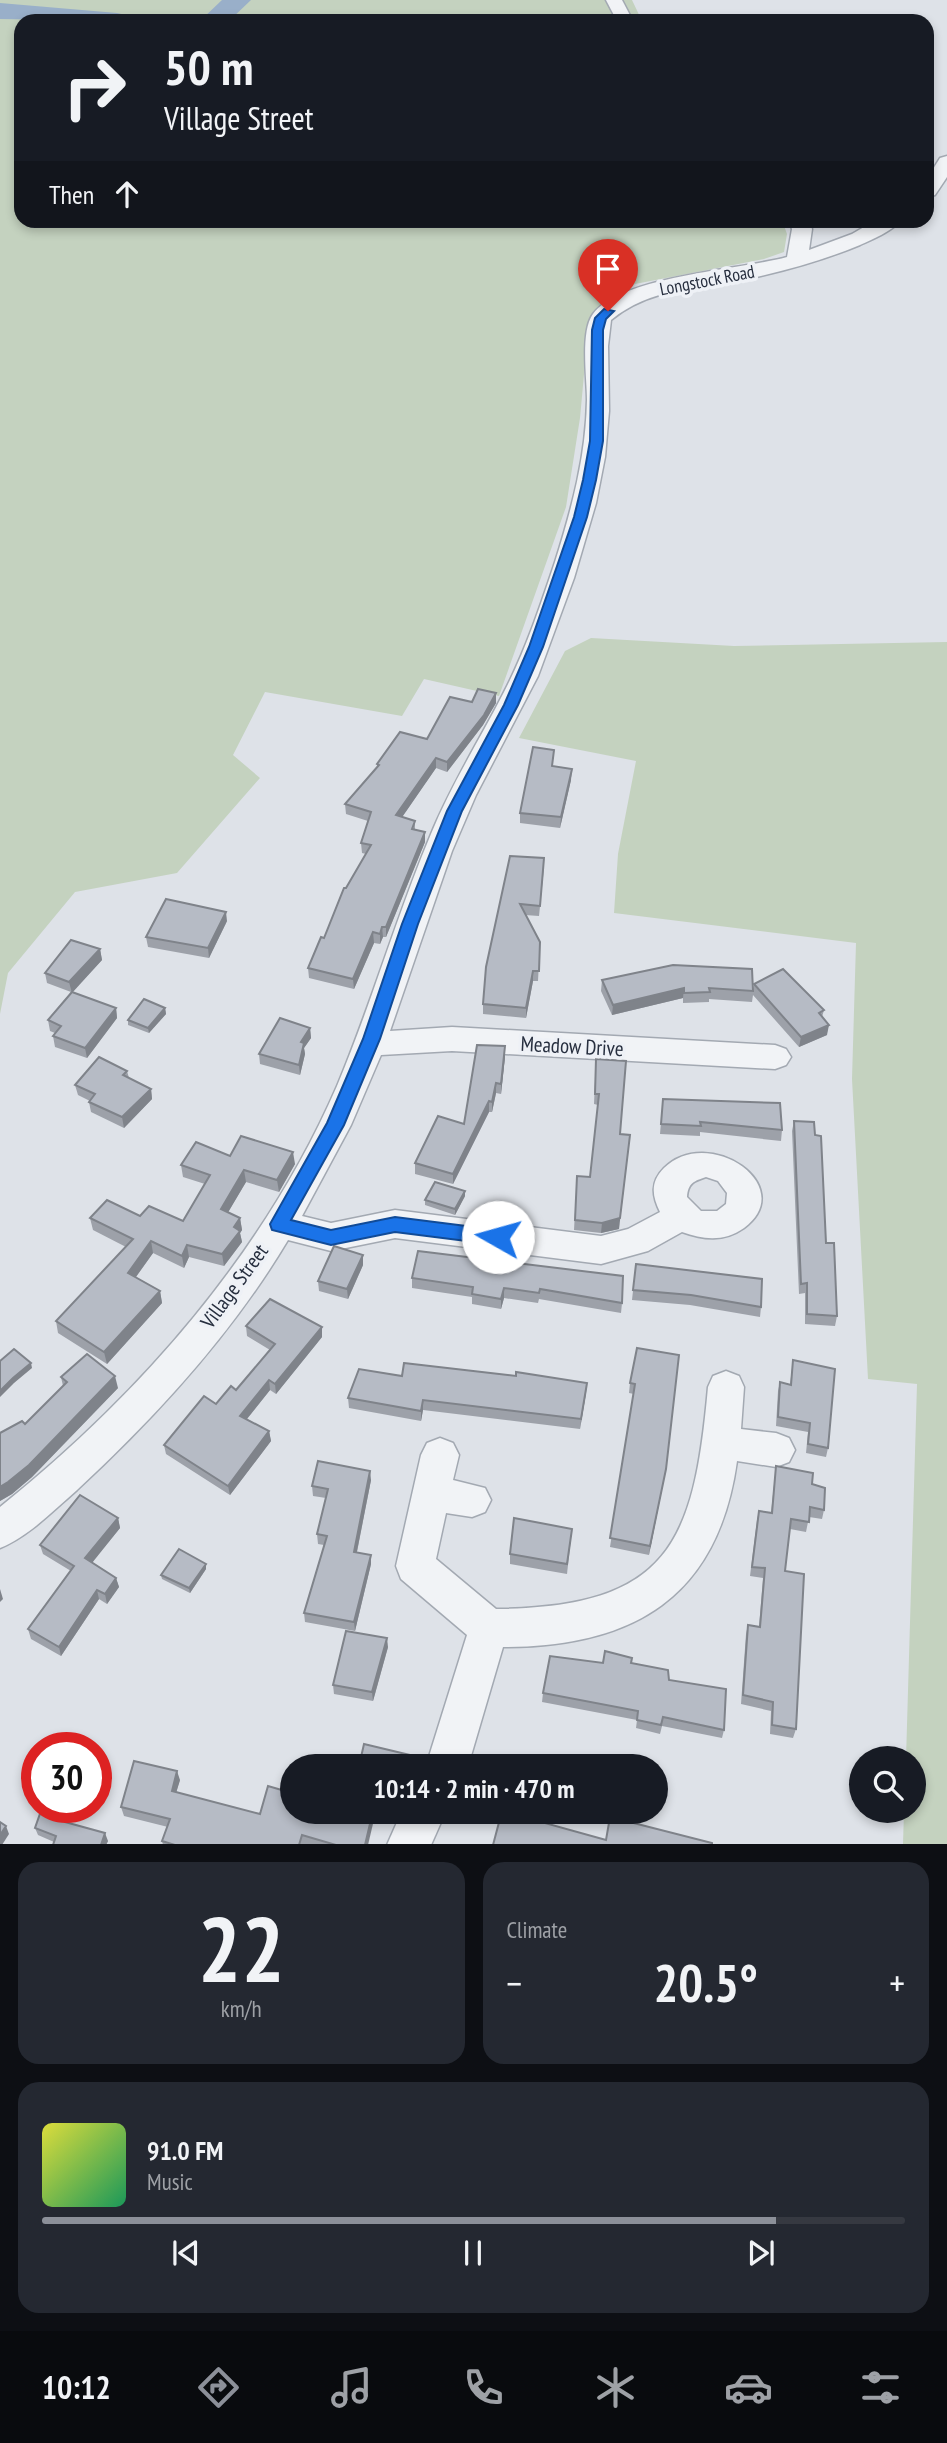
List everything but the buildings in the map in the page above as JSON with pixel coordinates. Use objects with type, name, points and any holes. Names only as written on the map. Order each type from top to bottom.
[{"type":"street","points":[[934,182],[947,162]]},
{"type":"street","points":[[797,259],[802,228]]},
{"type":"street","name":"Longstock Road","points":[[590,480],[597,441],[597,343],[601,318],[619,304],[645,293],[753,272],[844,243],[875,228]]},
{"type":"street","name":"Village Street","points":[[0,1530],[47,1494],[88,1457],[156,1385],[211,1320],[279,1224],[335,1125],[370,1044],[406,935],[454,811],[525,676],[581,517],[590,480]]},
{"type":"street","name":"Meadow Drive","points":[[370,1044],[452,1039],[775,1056]]},
{"type":"street","points":[[279,1224],[331,1237],[395,1224],[601,1250],[636,1241],[681,1216]]},
{"type":"street","points":[[440,1455],[415,1566],[489,1628],[554,1626],[615,1611],[640,1599],[681,1566],[696,1544],[715,1491],[723,1443],[726,1387]]},
{"type":"street","points":[[723,1443],[776,1450]]},
{"type":"street","points":[[431,1493],[472,1500]]},
{"type":"street","points":[[451,1754],[489,1628]]},
{"type":"street","points":[[408,1844],[418,1824]]},
{"type":"green space","points":[[0,0],[632,0],[639,14],[14,14],[14,228],[785,228],[787,234],[784,252],[764,259],[635,284],[618,291],[589,320],[580,418],[566,507],[499,696],[424,679],[402,716],[265,692],[233,755],[260,778],[177,873],[75,892],[8,973],[0,1014]]},
{"type":"green space","points":[[591,638],[734,646],[947,642],[947,1844],[903,1844],[904,1823],[926,1823],[926,1746],[906,1746],[917,1384],[868,1379],[852,1079],[856,943],[614,913],[618,854],[636,761],[519,738],[565,651]]},
{"type":"waterway","points":[[221,14],[238,0]]},
{"type":"waterway","points":[[0,11],[35,14]]},
{"type":"route","points":[[498,1237],[395,1224],[331,1237],[279,1224],[335,1125],[371,1039],[410,924],[454,811],[511,705],[536,647],[581,517],[590,480],[597,441],[598,330],[601,318],[608,311]]}]
